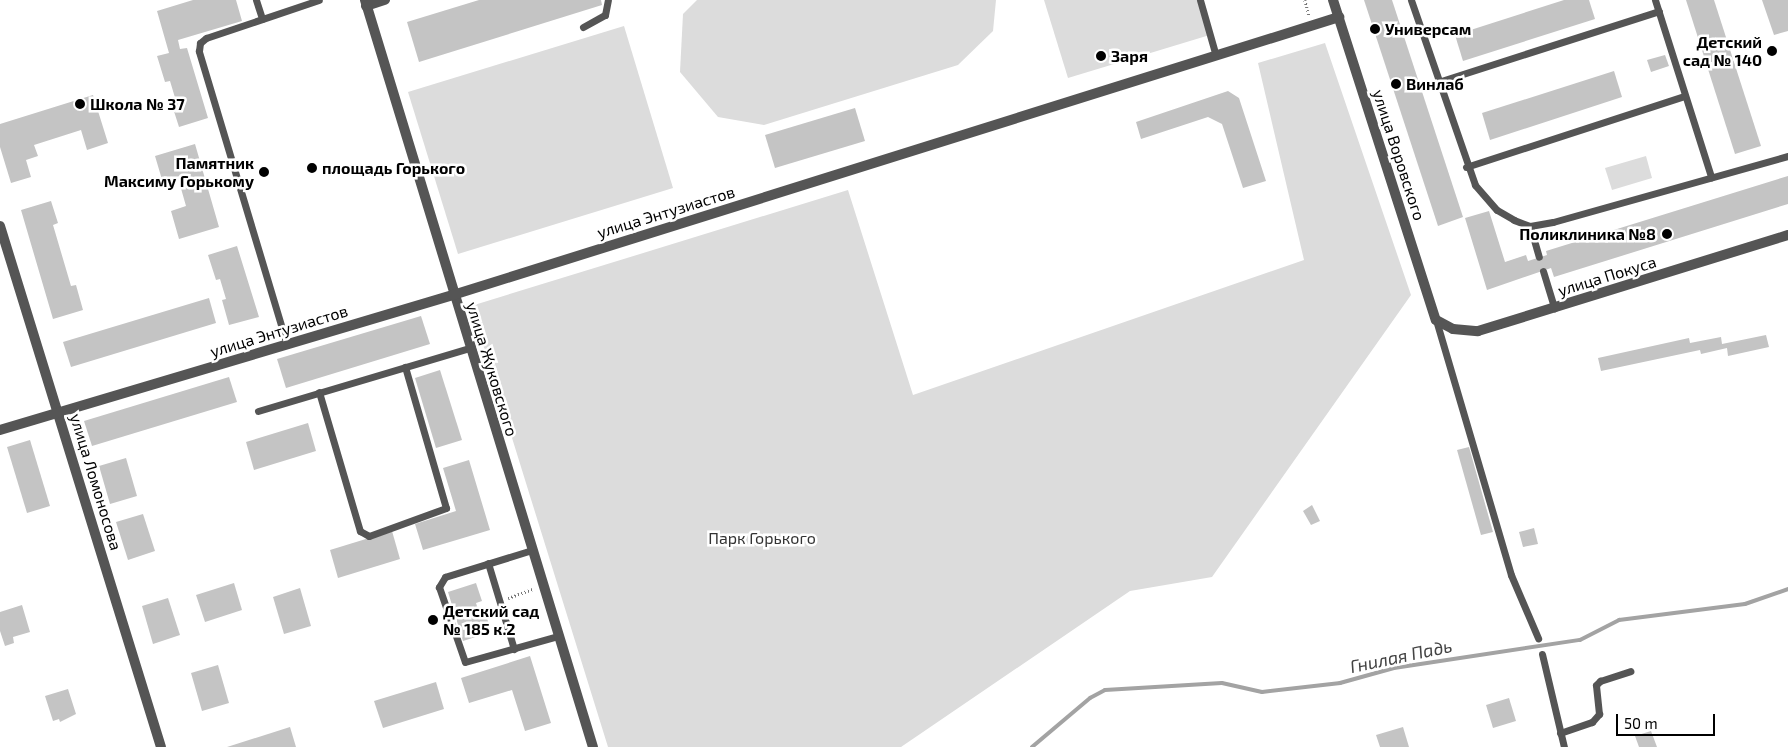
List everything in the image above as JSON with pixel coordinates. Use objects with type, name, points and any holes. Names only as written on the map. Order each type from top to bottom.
[{"type":"street","points":[[366,3],[385,0]]},
{"type":"street","name":"улица Воровского","points":[[1333,0],[1436,320]]},
{"type":"street","name":"улица Жуковского","points":[[366,3],[453,295],[593,747]]},
{"type":"street","name":"улица Энтузиастов","points":[[0,430],[453,295],[1339,17]]},
{"type":"street","name":"улица Ломоносова","points":[[0,226],[161,747]]},
{"type":"street","name":"улица Покуса","points":[[1436,320],[1453,330],[1478,331],[1788,236]]},
{"type":"lane","points":[[256,0],[262,19]]},
{"type":"lane","points":[[286,345],[199,51],[200,43],[206,38],[319,0]]},
{"type":"lane","points":[[582,27],[605,15],[608,0]]},
{"type":"lane","points":[[1200,0],[1216,56]]},
{"type":"lane","points":[[1411,0],[1466,167],[1475,185],[1497,210],[1530,226],[1788,156]]},
{"type":"lane","points":[[1655,0],[1711,177]]},
{"type":"lane","points":[[1438,82],[1659,11]]},
{"type":"lane","points":[[1466,167],[1685,96]]},
{"type":"lane","points":[[1530,226],[1539,257]]},
{"type":"lane","points":[[1543,271],[1554,308]]},
{"type":"lane","points":[[1436,320],[1511,575],[1538,638]]},
{"type":"lane","points":[[258,411],[470,348]]},
{"type":"lane","points":[[319,392],[360,532],[369,536],[446,508],[406,367]]},
{"type":"lane","points":[[532,550],[445,577],[439,587],[461,659],[469,662],[558,636]]},
{"type":"lane","points":[[488,563],[514,649]]},
{"type":"lane","points":[[1542,654],[1564,747]]},
{"type":"lane","points":[[1560,733],[1592,722],[1599,714],[1596,685],[1600,681],[1630,671]]},
{"type":"path","points":[[1305,0],[1312,25]]},
{"type":"path","points":[[499,600],[543,586]]},
{"type":"green space","points":[[697,0],[996,0],[993,31],[958,65],[764,125],[718,117],[680,72],[683,14]]},
{"type":"green space","name":"Заря","points":[[1044,0],[1203,0],[1213,34],[1068,78]]},
{"type":"green space","points":[[624,26],[673,188],[458,254],[408,92]]},
{"type":"green space","name":"Парк Горького","points":[[1325,43],[1411,295],[1212,577],[1130,591],[901,747],[608,747],[471,306],[848,190],[913,395],[1304,260],[1258,63]]},
{"type":"green space","points":[[1646,156],[1652,178],[1612,190],[1605,168]]},
{"type":"building","points":[[193,0],[236,0],[242,21],[178,40],[180,49],[187,48],[208,118],[179,127],[171,102],[176,101],[170,81],[165,82],[157,56],[169,53],[157,11]]},
{"type":"building","points":[[479,0],[601,0],[602,5],[419,62],[407,22]]},
{"type":"building","points":[[1364,0],[1392,0],[1463,217],[1438,226]]},
{"type":"building","points":[[1564,0],[1589,0],[1595,19],[1463,61],[1455,35]]},
{"type":"building","points":[[1686,0],[1714,0],[1761,146],[1735,154]]},
{"type":"building","points":[[1762,0],[1788,0],[1788,31],[1774,35]]},
{"type":"building","points":[[1665,55],[1669,66],[1651,72],[1647,60]]},
{"type":"building","points":[[1614,71],[1622,97],[1490,140],[1482,113]]},
{"type":"building","points":[[1228,91],[1239,98],[1266,181],[1243,188],[1222,124],[1208,117],[1141,139],[1136,122]]},
{"type":"building","points":[[93,95],[108,143],[87,150],[81,130],[34,145],[38,156],[26,160],[31,177],[11,183],[0,147],[0,124]]},
{"type":"building","points":[[855,108],[865,141],[775,168],[765,135]]},
{"type":"building","points":[[195,144],[219,227],[179,239],[171,211],[186,206],[178,178],[163,183],[155,156]]},
{"type":"building","points":[[1788,176],[1788,204],[1554,277],[1551,268],[1487,290],[1465,218],[1489,211],[1505,262],[1526,255],[1528,261],[1547,255],[1546,251]]},
{"type":"building","points":[[51,201],[58,223],[53,225],[71,286],[76,285],[83,310],[53,319],[21,210]]},
{"type":"building","points":[[237,246],[259,317],[229,325],[222,300],[226,299],[220,279],[216,280],[208,255]]},
{"type":"building","points":[[209,298],[216,323],[71,367],[63,342]]},
{"type":"building","points":[[421,316],[430,344],[286,388],[277,359]]},
{"type":"building","points":[[1766,335],[1769,347],[1728,356],[1727,348],[1701,354],[1700,350],[1601,371],[1598,358],[1689,338],[1690,343],[1721,337],[1722,344]]},
{"type":"building","points":[[440,370],[462,440],[436,448],[415,378]]},
{"type":"building","points":[[229,377],[237,402],[92,446],[84,421]]},
{"type":"building","points":[[308,423],[316,451],[254,470],[246,442]]},
{"type":"building","points":[[30,440],[50,506],[27,513],[7,447]]},
{"type":"building","points":[[1469,447],[1493,532],[1481,535],[1457,450]]},
{"type":"building","points":[[126,458],[137,496],[110,504],[99,466]]},
{"type":"building","points":[[469,460],[490,530],[423,550],[415,524],[456,511],[443,468]]},
{"type":"building","points":[[1312,505],[1320,521],[1311,525],[1303,511]]},
{"type":"building","points":[[143,514],[155,551],[128,560],[116,522]]},
{"type":"building","points":[[1534,528],[1538,544],[1523,547],[1519,532]]},
{"type":"building","points":[[392,531],[400,559],[338,578],[330,550]]},
{"type":"building","points":[[234,583],[242,610],[205,622],[196,595]]},
{"type":"building","points":[[476,583],[482,601],[476,603],[481,619],[487,618],[491,632],[463,641],[448,592]]},
{"type":"building","points":[[300,588],[311,626],[284,634],[273,597]]},
{"type":"building","points":[[168,598],[180,635],[153,644],[142,606]]},
{"type":"building","points":[[22,605],[30,632],[13,637],[14,643],[5,646],[0,631],[0,612]]},
{"type":"building","points":[[530,656],[551,723],[525,731],[512,690],[469,703],[461,678]]},
{"type":"building","points":[[218,665],[229,703],[202,711],[191,673]]},
{"type":"building","points":[[436,682],[444,709],[383,728],[374,701]]},
{"type":"building","points":[[68,689],[76,714],[60,722],[59,719],[53,721],[45,696]]},
{"type":"building","points":[[1509,698],[1516,721],[1493,728],[1486,705]]},
{"type":"building","points":[[290,727],[296,747],[227,747]]},
{"type":"building","points":[[1403,727],[1409,747],[1380,747],[1376,735]]},
{"type":"building","points":[[1651,731],[1657,747],[1639,747],[1635,736]]},
{"type":"waterway","name":"Гнилая Падь","points":[[1032,747],[1090,698],[1105,690],[1222,683],[1262,692],[1340,683],[1394,668],[1580,640],[1619,620],[1745,604],[1788,589]]},
{"type":"place","name":"Универсам","points":[[1375,29]]},
{"type":"place","name":"Детский сад № 140","points":[[1772,51]]},
{"type":"place","name":"Заря","points":[[1101,56]]},
{"type":"place","name":"Винлаб","points":[[1396,84]]},
{"type":"place","name":"Школа № 37","points":[[80,104]]},
{"type":"place","name":"площадь Горького","points":[[312,168]]},
{"type":"place","name":"Памятник Максиму Горькому","points":[[264,172]]},
{"type":"place","name":"Поликлиника №8","points":[[1667,234]]},
{"type":"place","name":"Детский сад № 185 к.2","points":[[433,620]]}]
